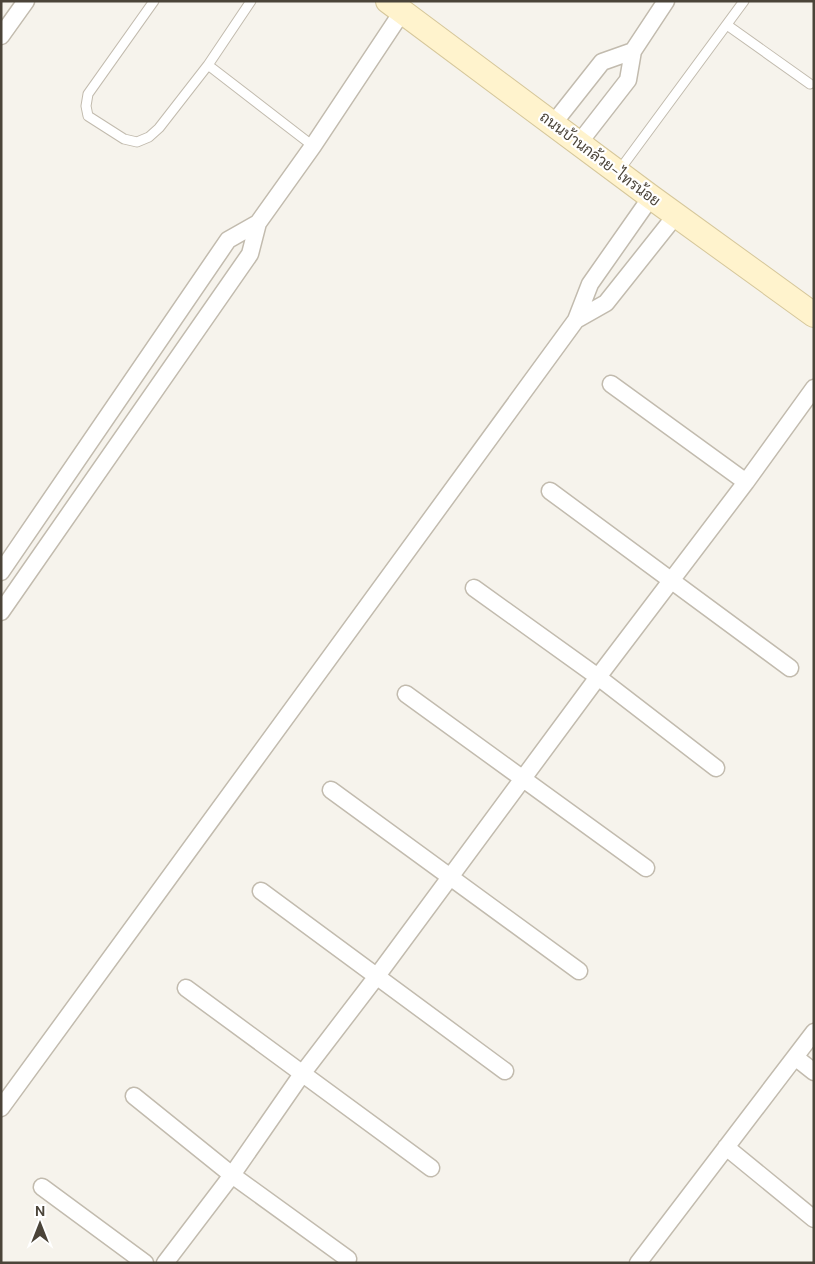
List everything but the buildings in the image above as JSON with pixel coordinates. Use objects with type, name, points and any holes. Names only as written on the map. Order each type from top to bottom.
[{"type":"street","points":[[1,36],[26,1]]},
{"type":"street","points":[[579,142],[628,80],[633,50],[666,1]]},
{"type":"street","points":[[1,612],[250,254],[258,223],[313,146],[395,7]]},
{"type":"street","name":"ถนนบ้านกล้วย-ไทรน้อย","points":[[395,7],[651,197],[814,314]]},
{"type":"street","points":[[553,124],[602,62],[633,50]]},
{"type":"street","points":[[1,1108],[576,320],[590,284],[651,197]]},
{"type":"street","points":[[576,320],[606,303],[676,215]]},
{"type":"street","points":[[1,572],[228,240],[258,223]]},
{"type":"street","points":[[611,384],[746,482]]},
{"type":"street","points":[[165,1263],[232,1174],[302,1074],[746,482],[814,388]]},
{"type":"street","points":[[550,491],[790,668]]},
{"type":"street","points":[[474,588],[598,677],[716,768]]},
{"type":"street","points":[[406,694],[646,868]]},
{"type":"street","points":[[331,790],[579,971]]},
{"type":"street","points":[[260,891],[505,1071]]},
{"type":"street","points":[[186,988],[431,1168]]},
{"type":"street","points":[[638,1263],[814,1032]]},
{"type":"street","points":[[794,1057],[814,1072]]},
{"type":"street","points":[[134,1096],[232,1174],[348,1259]]},
{"type":"street","points":[[726,1147],[814,1219]]},
{"type":"street","points":[[42,1187],[145,1263]]},
{"type":"lane","points":[[154,1],[88,94],[86,106],[88,116],[124,140],[137,142],[149,138],[159,128],[208,65],[252,1]]},
{"type":"lane","points":[[618,172],[744,1]]},
{"type":"lane","points":[[727,25],[810,84]]},
{"type":"lane","points":[[208,65],[313,146]]}]
